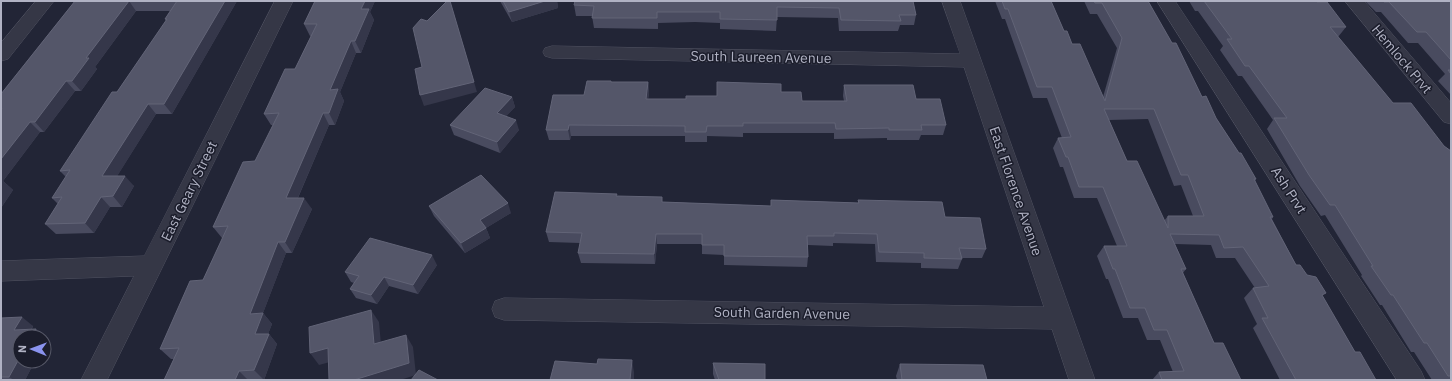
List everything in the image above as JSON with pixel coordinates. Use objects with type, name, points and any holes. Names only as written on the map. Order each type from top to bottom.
[{"type":"street","points":[[1,55],[45,1]]},
{"type":"street","name":"East Geary Street","points":[[94,380],[284,1]]},
{"type":"street","name":"East Florence Avenue","points":[[951,1],[1082,380]]},
{"type":"street","name":"Ash Prvt","points":[[1166,1],[1412,380]]},
{"type":"street","name":"Hemlock Prvt","points":[[1354,1],[1451,117]]},
{"type":"street","name":"South Laureen Avenue","points":[[552,52],[971,61]]},
{"type":"street","points":[[1,271],[152,265]]},
{"type":"street","name":"South Garden Avenue","points":[[504,309],[1060,318]]},
{"type":"building","points":[[75,1],[129,1],[86,58],[89,58],[72,81],[66,81],[35,122],[30,122],[1,159],[1,94]]},
{"type":"building","points":[[177,1],[225,1],[164,104],[148,104],[102,176],[125,176],[113,196],[101,197],[85,223],[45,224],[62,197],[52,198],[70,170],[60,171],[112,92],[117,92],[167,19],[165,19]]},
{"type":"building","points":[[315,1],[365,1],[361,9],[369,9],[355,41],[351,41],[330,90],[338,89],[329,113],[323,113],[286,198],[304,198],[285,242],[278,242],[250,314],[263,313],[255,334],[269,334],[254,370],[239,371],[235,380],[164,380],[179,348],[160,349],[190,281],[203,280],[228,226],[213,227],[243,162],[255,161],[279,113],[264,114],[285,69],[295,69],[317,24],[304,24]]},
{"type":"building","points":[[447,1],[450,1],[474,82],[420,95],[415,69],[422,67],[413,28],[421,19],[427,21]]},
{"type":"building","points":[[503,1],[545,1],[509,12]]},
{"type":"building","points":[[575,1],[913,1],[916,15],[899,15],[901,21],[841,20],[839,8],[777,7],[777,20],[720,19],[720,12],[657,12],[657,18],[592,18],[594,6],[574,5]]},
{"type":"building","points":[[1002,1],[1051,1],[1064,31],[1067,31],[1072,44],[1080,44],[1105,101],[1122,38],[1102,3],[1095,3],[1094,1],[1148,1],[1172,43],[1176,43],[1202,97],[1206,96],[1216,118],[1239,153],[1241,153],[1256,179],[1254,179],[1273,217],[1270,217],[1296,265],[1300,265],[1307,275],[1316,277],[1326,293],[1322,295],[1355,352],[1360,352],[1376,380],[1296,380],[1262,318],[1268,318],[1253,288],[1269,286],[1243,247],[1224,248],[1219,235],[1170,234],[1186,269],[1181,269],[1214,343],[1223,343],[1241,380],[1162,380],[1159,372],[1184,371],[1167,330],[1154,330],[1145,308],[1130,308],[1115,269],[1113,269],[1104,246],[1127,246],[1103,187],[1079,187],[1068,157],[1066,157],[1058,138],[1071,137],[1052,87],[1037,87],[1008,9],[1005,9]],"holes":[[[1104,109],[1154,109],[1181,175],[1188,175],[1204,216],[1168,216],[1168,228],[1137,161],[1127,161]]]},
{"type":"building","points":[[1204,1],[1327,2],[1346,27],[1330,27],[1393,103],[1411,103],[1444,146],[1451,151],[1451,376],[1448,376],[1427,343],[1424,343],[1393,295],[1391,295],[1371,266],[1373,266],[1335,205],[1330,205],[1309,175],[1274,118],[1287,118],[1249,66],[1245,66],[1227,39],[1232,39]]},
{"type":"building","points":[[1383,1],[1451,1],[1451,60],[1426,32],[1417,32],[1389,2]]},
{"type":"building","points":[[587,81],[648,82],[646,99],[686,99],[686,96],[717,96],[717,82],[781,84],[781,92],[801,92],[802,101],[847,101],[844,85],[913,85],[916,99],[940,99],[946,125],[921,125],[922,130],[889,130],[889,128],[836,129],[835,123],[743,123],[743,126],[707,126],[706,132],[685,132],[685,126],[569,125],[568,130],[546,130],[553,95],[584,95]]},
{"type":"building","points":[[485,88],[512,97],[497,113],[516,120],[497,142],[450,125]]},
{"type":"building","points":[[481,175],[508,203],[480,220],[486,228],[461,243],[429,206]]},
{"type":"building","points":[[555,192],[662,197],[662,202],[771,206],[771,200],[859,203],[858,200],[942,202],[945,217],[980,218],[986,249],[959,248],[962,259],[924,258],[924,253],[879,252],[877,234],[834,233],[834,236],[807,236],[808,257],[724,256],[724,245],[702,245],[702,234],[656,234],[654,254],[578,253],[582,233],[546,232]]},
{"type":"building","points":[[370,238],[432,255],[413,285],[384,277],[371,295],[350,289],[359,276],[345,272]]},
{"type":"building","points":[[371,310],[374,344],[406,335],[409,363],[354,380],[329,380],[328,348],[310,353],[309,327]]},
{"type":"building","points":[[22,317],[15,329],[12,329],[12,369],[13,369],[9,377],[1,377],[1,318]]},
{"type":"building","points":[[598,359],[632,360],[630,380],[550,380],[555,361],[597,364]]},
{"type":"building","points":[[713,363],[765,364],[765,380],[719,380]]},
{"type":"building","points":[[900,364],[983,365],[987,380],[902,380]]},
{"type":"building","points":[[419,370],[438,380],[411,380]]}]
